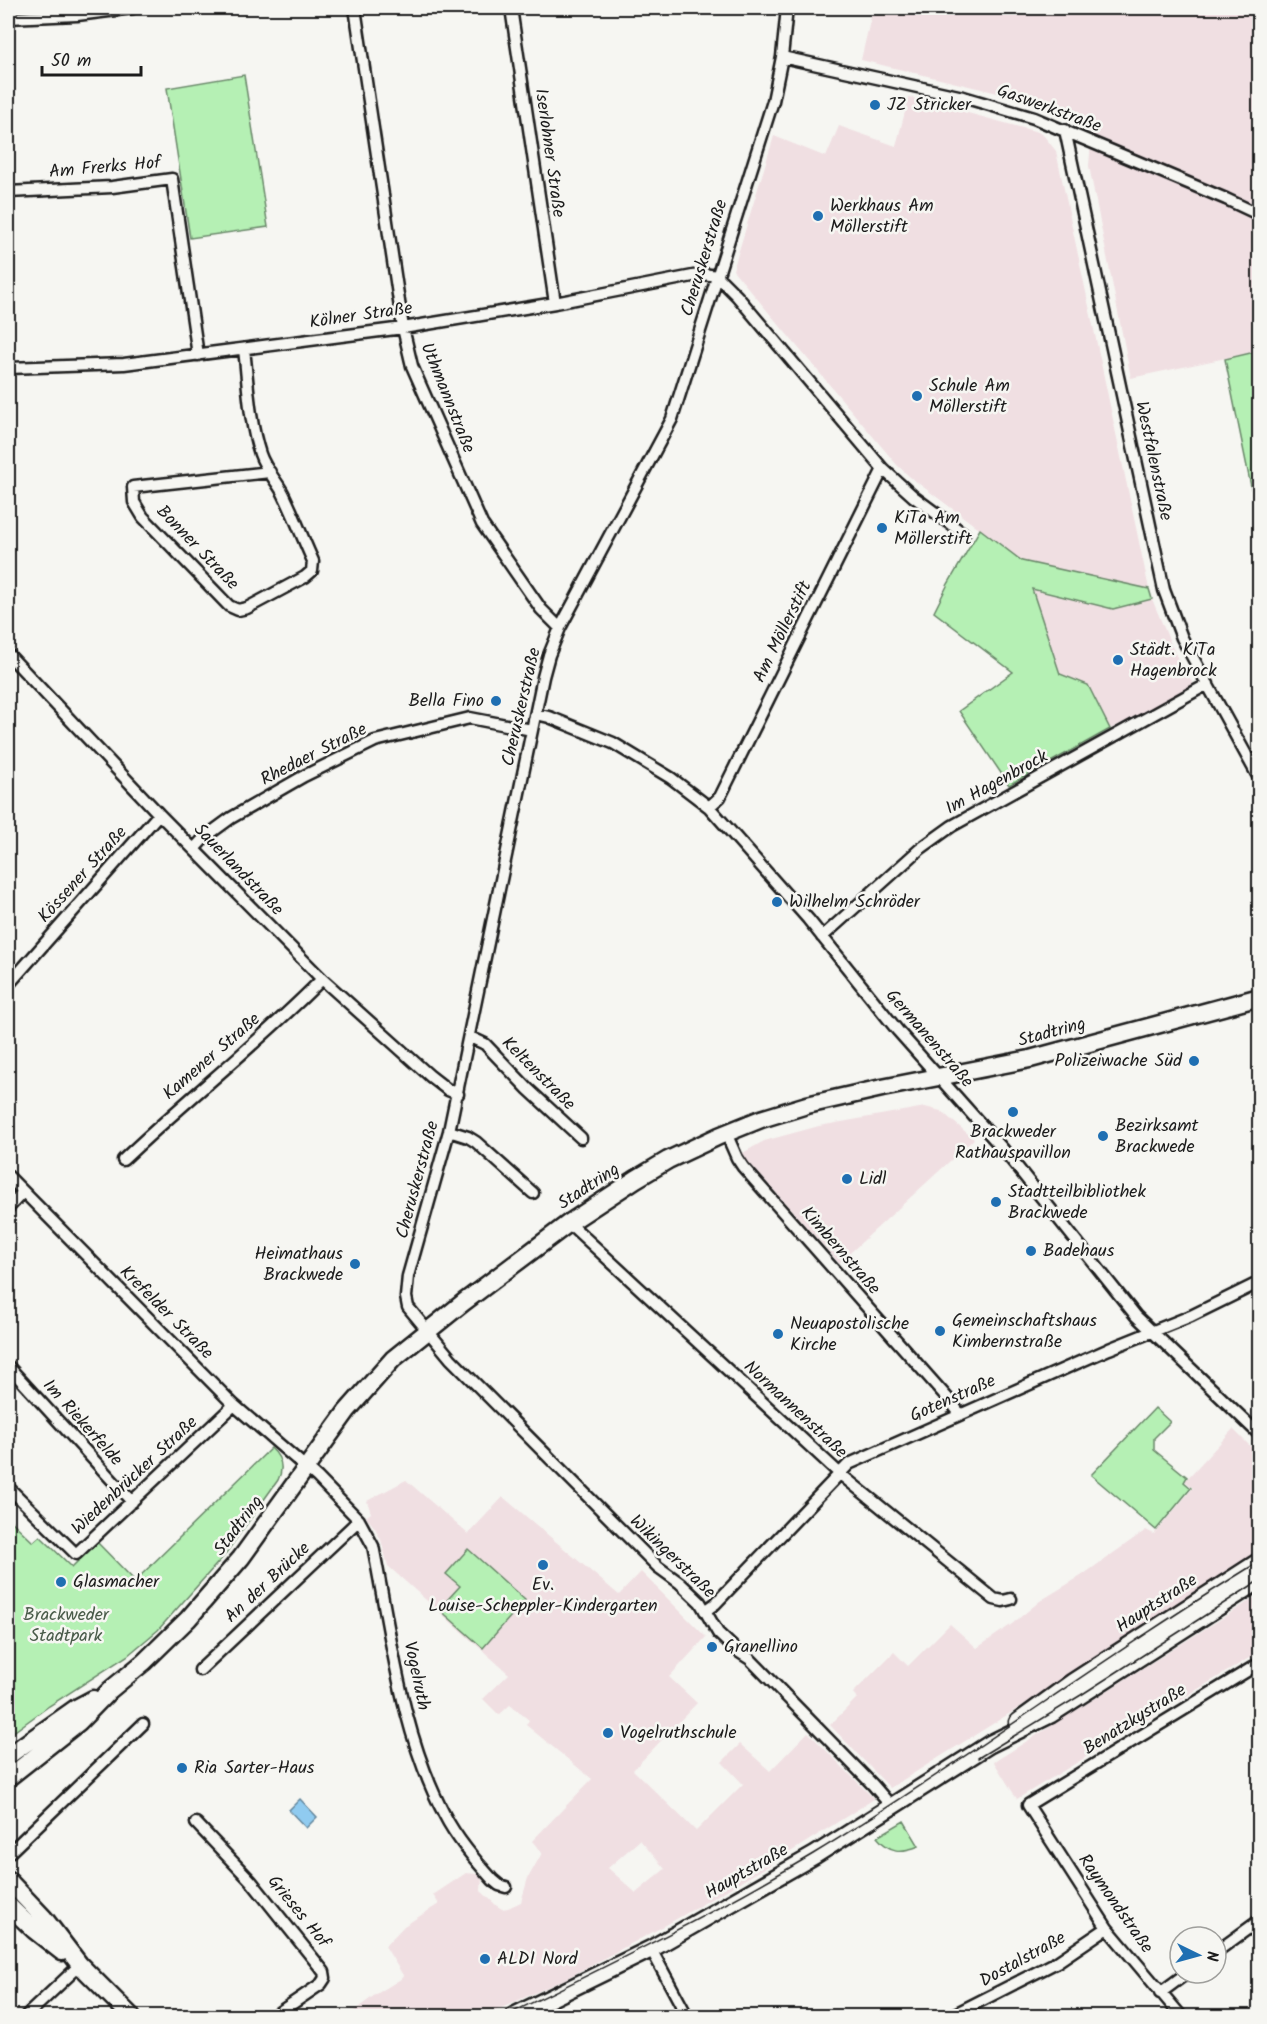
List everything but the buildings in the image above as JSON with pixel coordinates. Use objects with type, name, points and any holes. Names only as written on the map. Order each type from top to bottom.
[{"type":"street","points":[[8,18],[77,15],[133,8]]},
{"type":"street","name":"Uthmannstraße","points":[[355,8],[403,328],[412,366],[482,524],[541,609],[560,628]]},
{"type":"street","name":"Iserlohner Straße","points":[[511,8],[555,303]]},
{"type":"street","name":"Cheruskerstraße","points":[[426,1332],[408,1307],[408,1276],[458,1094],[545,668],[560,628],[672,419],[773,101],[782,57],[788,8]]},
{"type":"street","name":"Gaswerkstraße","points":[[782,57],[963,97],[1002,108],[1065,130],[1260,215]]},
{"type":"street","name":"Westfalenstraße","points":[[1065,130],[1164,591],[1182,638],[1260,780]]},
{"type":"street","name":"Am Frerks Hof","points":[[8,192],[112,187],[172,179],[198,355]]},
{"type":"street","name":"Kölner Straße","points":[[8,368],[124,364],[198,355],[403,328],[555,303],[703,274],[717,276]]},
{"type":"street","points":[[717,276],[737,296],[883,469],[914,497],[964,534]]},
{"type":"street","name":"Bonner Straße","points":[[244,349],[256,437],[264,463],[270,472],[284,494],[313,561],[312,571],[305,577],[247,608],[238,610],[229,606],[143,517],[134,502],[133,487],[270,472]]},
{"type":"street","name":"Am Möllerstift","points":[[709,807],[720,797],[883,469]]},
{"type":"street","name":"Sauerlandstraße","points":[[10,662],[322,979],[430,1076],[447,1090],[458,1094]]},
{"type":"street","name":"Im Hagenbrock","points":[[822,937],[920,849],[952,826],[1208,684]]},
{"type":"street","name":"Germanenstraße","points":[[536,714],[613,743],[671,778],[709,807],[822,937],[898,1031],[1002,1148],[1136,1316],[1260,1435]]},
{"type":"street","name":"Rhedaer Straße","points":[[194,849],[205,837],[231,818],[304,776],[375,741],[470,718],[532,730]]},
{"type":"street","name":"Kössener Straße","points":[[8,985],[159,814]]},
{"type":"street","name":"Kamener Straße","points":[[123,1160],[295,1006],[322,979]]},
{"type":"street","name":"Stadtring","points":[[8,1778],[79,1722],[110,1690],[144,1662],[188,1620],[241,1558],[347,1411],[393,1359],[569,1223],[668,1160],[761,1119],[807,1105],[1030,1059],[1260,997]]},
{"type":"street","name":"Keltenstraße","points":[[470,1037],[485,1044],[528,1089],[581,1138]]},
{"type":"street","points":[[449,1131],[476,1142],[533,1192]]},
{"type":"street","name":"Kimbernstraße","points":[[726,1133],[743,1167],[960,1414]]},
{"type":"street","name":"Krefelder Straße","points":[[8,1176],[234,1405],[307,1467]]},
{"type":"street","points":[[8,1208],[23,1192]]},
{"type":"street","name":"Normannenstraße","points":[[569,1223],[839,1473],[994,1599],[1003,1601],[1011,1599]]},
{"type":"street","name":"Gotenstraße","points":[[705,1611],[715,1604],[849,1464],[960,1414],[1191,1316],[1260,1282]]},
{"type":"street","name":"Wikingerstraße","points":[[426,1332],[658,1567],[684,1587],[705,1611],[718,1633],[758,1667],[892,1807]]},
{"type":"street","name":"Im Riekerfelde","points":[[8,1366],[132,1502]]},
{"type":"street","name":"Wiedenbrücker Straße","points":[[8,1487],[76,1554],[234,1405]]},
{"type":"street","name":"Vogelruth","points":[[307,1467],[359,1520],[373,1546],[410,1725],[425,1774],[444,1816],[461,1841],[493,1880],[506,1887]]},
{"type":"street","name":"An der Brücke","points":[[200,1670],[359,1520]]},
{"type":"street","name":"Hauptstraße","points":[[514,2016],[651,1949],[815,1855],[990,1744],[1043,1702],[1260,1562]]},
{"type":"street","name":"Hauptstraße","points":[[990,1744],[1051,1714],[1260,1580]]},
{"type":"street","name":"Benatzkystraße","points":[[1028,1806],[1260,1663]]},
{"type":"street","name":"Stadtring","points":[[8,1756],[76,1708],[110,1690]]},
{"type":"street","points":[[8,1854],[143,1724]]},
{"type":"street","name":"Raymondstraße","points":[[1028,1806],[1107,1928],[1181,2016]]},
{"type":"street","name":"Grieses Hof","points":[[196,1822],[251,1881],[324,1972],[326,1978],[321,1983],[274,2016]]},
{"type":"street","points":[[8,1880],[44,1918],[80,1965],[131,2016]]},
{"type":"street","points":[[8,1905],[34,1930],[80,1965]]},
{"type":"street","points":[[1228,1943],[1260,1920]]},
{"type":"street","name":"Dostalstraße","points":[[951,2016],[1057,1962],[1107,1928]]},
{"type":"street","points":[[651,1949],[687,2016]]},
{"type":"street","points":[[26,2016],[80,1965]]},
{"type":"street","points":[[1160,1993],[1171,1985]]},
{"type":"shaded area","points":[[873,8],[1259,8],[1259,351],[1131,378],[1089,166],[1092,127],[1028,101],[861,60]]},
{"type":"shaded area","points":[[909,97],[1038,132],[1056,151],[1149,589],[1022,561],[910,477],[897,465],[733,270],[774,136],[826,157],[839,126],[896,146]]},
{"type":"shaded area","name":"Städt. KiTa Hagenbrock","points":[[1032,588],[1113,609],[1152,599],[1172,647],[1195,687],[1110,729],[1088,685],[1060,674]]},
{"type":"shaded area","points":[[925,1107],[941,1111],[974,1139],[839,1263],[741,1154],[764,1141],[819,1126]]},
{"type":"shaded area","points":[[1233,1429],[1259,1455],[1259,1551],[1044,1692],[890,1788],[830,1725],[857,1698],[853,1693],[894,1652],[908,1666],[950,1624],[977,1648],[1040,1601],[1081,1576],[1146,1530],[1154,1534],[1193,1488],[1185,1481]]},
{"type":"shaded area","points":[[406,1480],[468,1534],[503,1497],[619,1595],[641,1572],[706,1637],[669,1677],[697,1703],[633,1770],[696,1831],[743,1784],[722,1762],[740,1744],[770,1771],[808,1732],[874,1799],[770,1865],[666,1925],[565,1979],[484,2016],[347,2016],[404,1977],[385,1946],[404,1926],[439,1904],[433,1895],[466,1873],[477,1874],[482,1878],[481,1891],[502,1909],[521,1902],[528,1878],[542,1853],[532,1841],[592,1779],[526,1725],[529,1720],[510,1705],[499,1715],[483,1699],[509,1674],[388,1566],[381,1540],[366,1517],[371,1513],[367,1501]],"holes":[[[640,1840],[665,1869],[636,1893],[608,1868]]]},
{"type":"shaded area","points":[[1259,1595],[1259,1652],[1017,1799],[994,1762]]},
{"type":"green space","points":[[244,75],[268,227],[190,238],[167,88]]},
{"type":"green space","points":[[1260,351],[1259,526],[1225,359]]},
{"type":"green space","points":[[980,529],[1022,561],[1149,589],[1152,599],[1113,609],[1032,589],[1060,674],[1088,685],[1110,729],[1009,785],[959,711],[1013,672],[934,612]]},
{"type":"green space","points":[[1155,1408],[1170,1422],[1154,1438],[1154,1450],[1187,1477],[1184,1482],[1191,1488],[1156,1530],[1091,1475]]},
{"type":"green space","name":"Brackweder Stadtpark","points":[[271,1448],[280,1463],[281,1471],[278,1480],[223,1557],[158,1630],[127,1656],[49,1706],[8,1736],[8,1518],[33,1542],[40,1536],[72,1567],[97,1542],[135,1581]]},
{"type":"green space","points":[[468,1549],[525,1600],[483,1648],[439,1609],[460,1586],[446,1574]]},
{"type":"green space","points":[[904,1821],[919,1846],[907,1850],[891,1849],[877,1837]]},
{"type":"water","points":[[300,1799],[317,1817],[306,1828],[289,1810]]},
{"type":"tram line","points":[[505,2016],[699,1918],[813,1854],[870,1819],[1147,1633],[1260,1561]]},
{"type":"tram line","points":[[978,1758],[1260,1580]]},
{"type":"place","name":"JZ Stricker","points":[[875,105]]},
{"type":"place","name":"Werkhaus Am Möllerstift","points":[[818,216]]},
{"type":"place","name":"Schule Am Möllerstift","points":[[917,396]]},
{"type":"place","name":"KiTa Am Möllerstift","points":[[882,528]]},
{"type":"place","name":"Städt. KiTa Hagenbrock","points":[[1118,660]]},
{"type":"place","name":"Bella Fino","points":[[496,701]]},
{"type":"place","name":"Wilhelm Schröder","points":[[777,902]]},
{"type":"place","name":"Polizeiwache Süd","points":[[1194,1061]]},
{"type":"place","name":"Brackweder Rathauspavillon","points":[[1013,1112]]},
{"type":"place","name":"Bezirksamt Brackwede","points":[[1103,1136]]},
{"type":"place","name":"Lidl","points":[[847,1179]]},
{"type":"place","name":"Stadtteilbibliothek Brackwede","points":[[996,1202]]},
{"type":"place","name":"Badehaus","points":[[1031,1251]]},
{"type":"place","name":"Heimathaus Brackwede","points":[[355,1264]]},
{"type":"place","name":"Gemeinschaftshaus Kimbernstraße","points":[[940,1331]]},
{"type":"place","name":"Neuapostolische Kirche","points":[[778,1334]]},
{"type":"place","name":"Ev. Louise-Scheppler-Kindergarten","points":[[543,1565]]},
{"type":"place","name":"Glasmacher","points":[[61,1582]]},
{"type":"place","name":"Granellino","points":[[712,1647]]},
{"type":"place","name":"Vogelruthschule","points":[[608,1733]]},
{"type":"place","name":"Ria Sarter-Haus","points":[[182,1768]]},
{"type":"place","name":"ALDI Nord","points":[[485,1959]]}]
